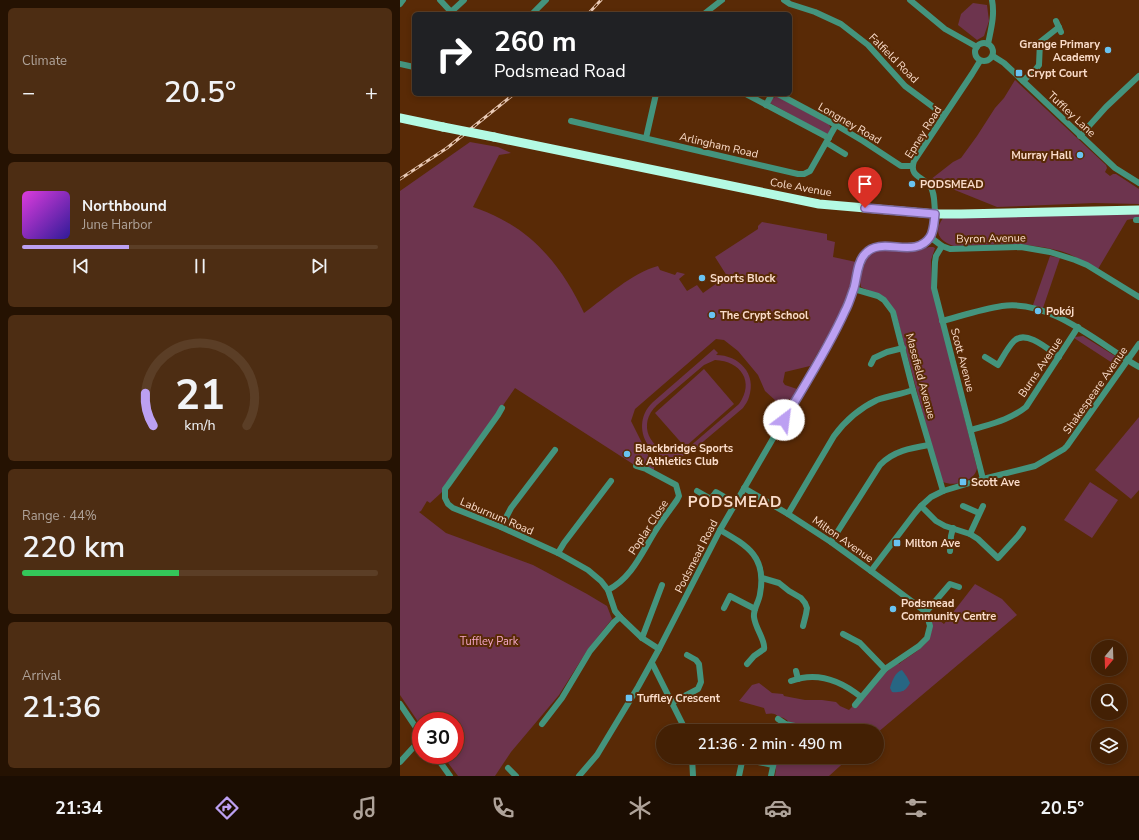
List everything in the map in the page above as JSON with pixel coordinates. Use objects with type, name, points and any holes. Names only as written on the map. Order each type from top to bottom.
[{"type":"highway","name":"Cole Avenue","points":[[400,118],[819,204],[935,214],[1139,210]]},
{"type":"street","points":[[400,4],[402,0]]},
{"type":"street","points":[[440,0],[451,12]]},
{"type":"street","points":[[453,12],[464,0]]},
{"type":"street","points":[[534,12],[546,0]]},
{"type":"street","points":[[707,12],[722,0]]},
{"type":"street","name":"Falfield Road","points":[[784,0],[790,4],[815,12],[841,24],[868,45],[905,86],[944,115]]},
{"type":"street","points":[[910,0],[945,29],[977,46]]},
{"type":"street","points":[[988,44],[994,8],[992,0]]},
{"type":"street","points":[[1023,82],[1039,65],[1040,42],[1059,27]]},
{"type":"street","points":[[982,43],[992,46],[994,50],[993,56],[987,61],[980,60],[975,54],[977,46],[982,43]]},
{"type":"street","name":"Tuffley Lane","points":[[993,56],[1004,63],[1080,136],[1117,169],[1139,183]]},
{"type":"street","name":"Epney Road","points":[[935,214],[933,192],[929,185],[917,176],[913,171],[912,166],[980,60]]},
{"type":"street","points":[[400,64],[412,67]]},
{"type":"street","points":[[1080,136],[1106,107],[1139,76]]},
{"type":"street","points":[[646,138],[656,96]]},
{"type":"street","points":[[750,96],[828,141],[845,154]]},
{"type":"street","points":[[766,105],[771,96]]},
{"type":"street","name":"Longney Road","points":[[782,96],[836,125],[901,166],[912,166]]},
{"type":"street","name":"Arlingham Road","points":[[571,121],[798,174],[804,174],[810,171],[836,125]]},
{"type":"street","points":[[930,237],[935,214]]},
{"type":"street","name":"Byron Avenue","points":[[930,237],[942,246],[950,249],[1021,247],[1050,252],[1087,265],[1139,297]]},
{"type":"street","name":"Podsmead Road","points":[[579,776],[597,755],[652,663],[720,530],[833,335],[846,310],[854,289],[862,257],[866,252],[879,246],[917,246],[926,242],[930,237]]},
{"type":"street","name":"Scott Avenue","points":[[942,246],[934,262],[934,288],[984,479]]},
{"type":"street","name":"Masefield Avenue","points":[[854,289],[878,296],[884,300],[893,312],[913,390],[943,491]]},
{"type":"street","points":[[942,321],[1003,306],[1032,308],[1056,315],[1139,367]]},
{"type":"street","name":"Burns Avenue","points":[[971,430],[1006,419],[1019,412],[1026,406],[1078,328]]},
{"type":"street","points":[[985,357],[998,365],[1015,340],[1021,337],[1030,338],[1059,357]]},
{"type":"street","name":"Shakespeare Avenue","points":[[871,571],[921,506],[931,497],[943,491],[1035,466],[1067,446],[1139,344]]},
{"type":"street","points":[[871,364],[874,358],[887,352],[903,348]]},
{"type":"street","points":[[788,514],[834,436],[843,425],[861,410],[877,400],[913,390]]},
{"type":"street","name":"Laburnum Road","points":[[502,408],[445,489],[448,504],[453,508],[501,527],[558,553],[588,570],[601,581],[608,590],[615,610],[620,617]]},
{"type":"street","points":[[830,542],[880,465],[885,460],[903,450],[929,445]]},
{"type":"street","points":[[501,527],[511,508],[555,450]]},
{"type":"street","name":"Poplar Close","points":[[608,590],[626,576],[633,568],[656,529],[678,500],[679,496],[676,485],[646,469],[636,466]]},
{"type":"street","points":[[558,553],[611,481]]},
{"type":"street","name":"Milton Avenue","points":[[744,488],[788,514],[830,542],[926,612]]},
{"type":"street","points":[[697,491],[711,498],[716,492],[735,503]]},
{"type":"street","points":[[921,506],[936,521],[945,526],[970,534],[984,544],[998,558],[1023,529]]},
{"type":"street","points":[[963,506],[979,514]]},
{"type":"street","points":[[970,534],[983,506]]},
{"type":"street","points":[[950,551],[953,528]]},
{"type":"street","points":[[720,530],[744,544],[750,550],[757,559],[762,578],[760,596],[754,616],[755,626],[765,645],[764,649],[754,656],[747,664]]},
{"type":"street","points":[[762,578],[779,583],[801,598],[810,608],[806,614],[803,626]]},
{"type":"street","points":[[855,705],[885,669],[919,646],[927,638],[930,626],[926,612],[950,584],[959,587]]},
{"type":"street","points":[[642,638],[662,585]]},
{"type":"street","points":[[724,608],[730,596],[755,609]]},
{"type":"street","points":[[542,724],[573,686],[590,651],[620,617],[642,638],[659,649]]},
{"type":"street","points":[[843,634],[860,643],[885,669]]},
{"type":"street","points":[[671,703],[698,689],[700,686],[699,664],[696,660],[687,655]]},
{"type":"street","points":[[652,663],[682,724]]},
{"type":"street","points":[[796,671],[798,678]]},
{"type":"street","points":[[791,681],[798,678],[813,676],[837,682],[852,689],[861,697]]},
{"type":"street","points":[[400,704],[412,722]]},
{"type":"street","points":[[778,719],[783,721],[785,724]]},
{"type":"street","points":[[400,762],[412,749]]},
{"type":"street","points":[[441,764],[450,776]]},
{"type":"street","points":[[692,764],[692,776]]},
{"type":"street","points":[[739,776],[742,764]]},
{"type":"street","points":[[770,764],[774,765],[771,776]]},
{"type":"street","points":[[508,768],[516,776]]},
{"type":"green space","points":[[973,3],[987,5],[989,21],[984,36],[977,40],[958,25],[961,14]]},
{"type":"green space","points":[[1015,80],[1106,165],[1107,168],[1105,172],[1110,176],[1116,174],[1139,189],[1139,204],[1094,203],[997,207],[930,180],[953,162],[961,158],[995,108],[1004,98]]},
{"type":"green space","points":[[775,97],[778,97],[829,124],[831,129],[829,134],[826,134],[770,103]]},
{"type":"green space","name":"Tuffley Park","points":[[470,142],[498,147],[511,153],[499,155],[473,207],[494,215],[515,227],[540,247],[560,271],[584,313],[629,280],[648,269],[658,266],[660,270],[675,275],[677,272],[685,274],[679,279],[687,291],[697,285],[703,293],[727,276],[715,257],[758,229],[758,226],[762,222],[827,234],[827,240],[835,242],[833,257],[856,262],[844,303],[810,366],[785,372],[783,382],[785,385],[797,389],[792,399],[776,401],[765,391],[758,375],[738,351],[724,340],[716,339],[635,409],[631,421],[654,467],[654,474],[636,466],[515,388],[448,485],[430,503],[427,501],[419,512],[446,533],[533,565],[587,594],[607,606],[612,619],[588,649],[559,695],[511,752],[495,776],[458,776],[449,764],[464,764],[464,712],[412,713],[400,695],[400,191]]},
{"type":"green space","points":[[1139,214],[1139,219],[1127,220],[1098,269],[1062,251],[1031,245],[1005,244],[954,246],[941,239],[938,232],[938,228],[943,218]]},
{"type":"green space","points":[[929,247],[935,248],[931,260],[932,288],[977,468],[973,476],[969,479],[964,482],[953,484],[943,482],[937,466],[895,310],[870,291],[861,287],[860,284],[861,275],[866,260],[873,252],[888,250],[914,252]]},
{"type":"green space","points":[[1050,256],[1060,258],[1043,308],[1034,306],[1033,305]]},
{"type":"green space","points":[[1083,336],[1118,358],[1119,362],[1117,366],[1074,338]]},
{"type":"green space","points":[[714,349],[718,353],[716,355],[732,358],[739,362],[744,367],[750,381],[751,389],[749,397],[743,408],[691,452],[677,457],[666,457],[657,453],[650,447],[645,439],[642,430],[643,420],[646,411],[653,402]],"holes":[[[715,360],[732,364],[743,374],[746,388],[744,396],[739,404],[688,448],[677,451],[667,451],[658,447],[652,441],[648,433],[647,424],[650,414],[657,405],[704,365]]]},
{"type":"green space","points":[[704,369],[734,404],[685,447],[655,413]]},
{"type":"green space","points":[[1139,417],[1139,490],[1131,499],[1095,470]]},
{"type":"green space","points":[[1090,482],[1118,500],[1092,538],[1064,520]]},
{"type":"green space","points":[[975,584],[1002,599],[1017,615],[884,727],[884,724],[789,724],[788,721],[776,715],[770,713],[766,714],[764,708],[739,701],[752,685],[759,683],[772,693],[783,694],[784,696],[805,700],[836,702],[840,706],[849,710],[886,672],[914,654],[925,644],[929,639],[931,632],[931,614],[944,624]]},
{"type":"green space","points":[[776,764],[842,764],[829,776],[775,776]]},
{"type":"water","points":[[902,670],[910,683],[903,691],[892,692],[890,688],[893,680],[897,673]]},
{"type":"railway","points":[[590,12],[601,0]]},
{"type":"railway","points":[[400,179],[447,148],[512,96]]},
{"type":"place","name":"Grange Primary Academy","points":[[1108,50]]},
{"type":"place","name":"Crypt Court","points":[[1019,73]]},
{"type":"place","name":"Murray Hall","points":[[1080,155]]},
{"type":"place","name":"PODSMEAD","points":[[912,184]]},
{"type":"place","name":"Sports Block","points":[[702,278]]},
{"type":"place","name":"Pokój","points":[[1038,311]]},
{"type":"place","name":"The Crypt School","points":[[712,315]]},
{"type":"place","name":"Blackbridge Sports & Athletics Club","points":[[627,454]]},
{"type":"place","name":"Scott Ave","points":[[963,482]]},
{"type":"place","name":"Milton Ave","points":[[897,543]]},
{"type":"place","name":"Podsmead Community Centre","points":[[893,609]]},
{"type":"place","name":"Tuffley Crescent","points":[[629,698]]},
{"type":"district","name":"PODSMEAD","points":[[735,502]]},
{"type":"route","points":[[784,420],[846,310],[854,289],[862,257],[866,252],[879,246],[917,246],[924,243],[930,237],[933,230],[935,214],[865,208]]}]
